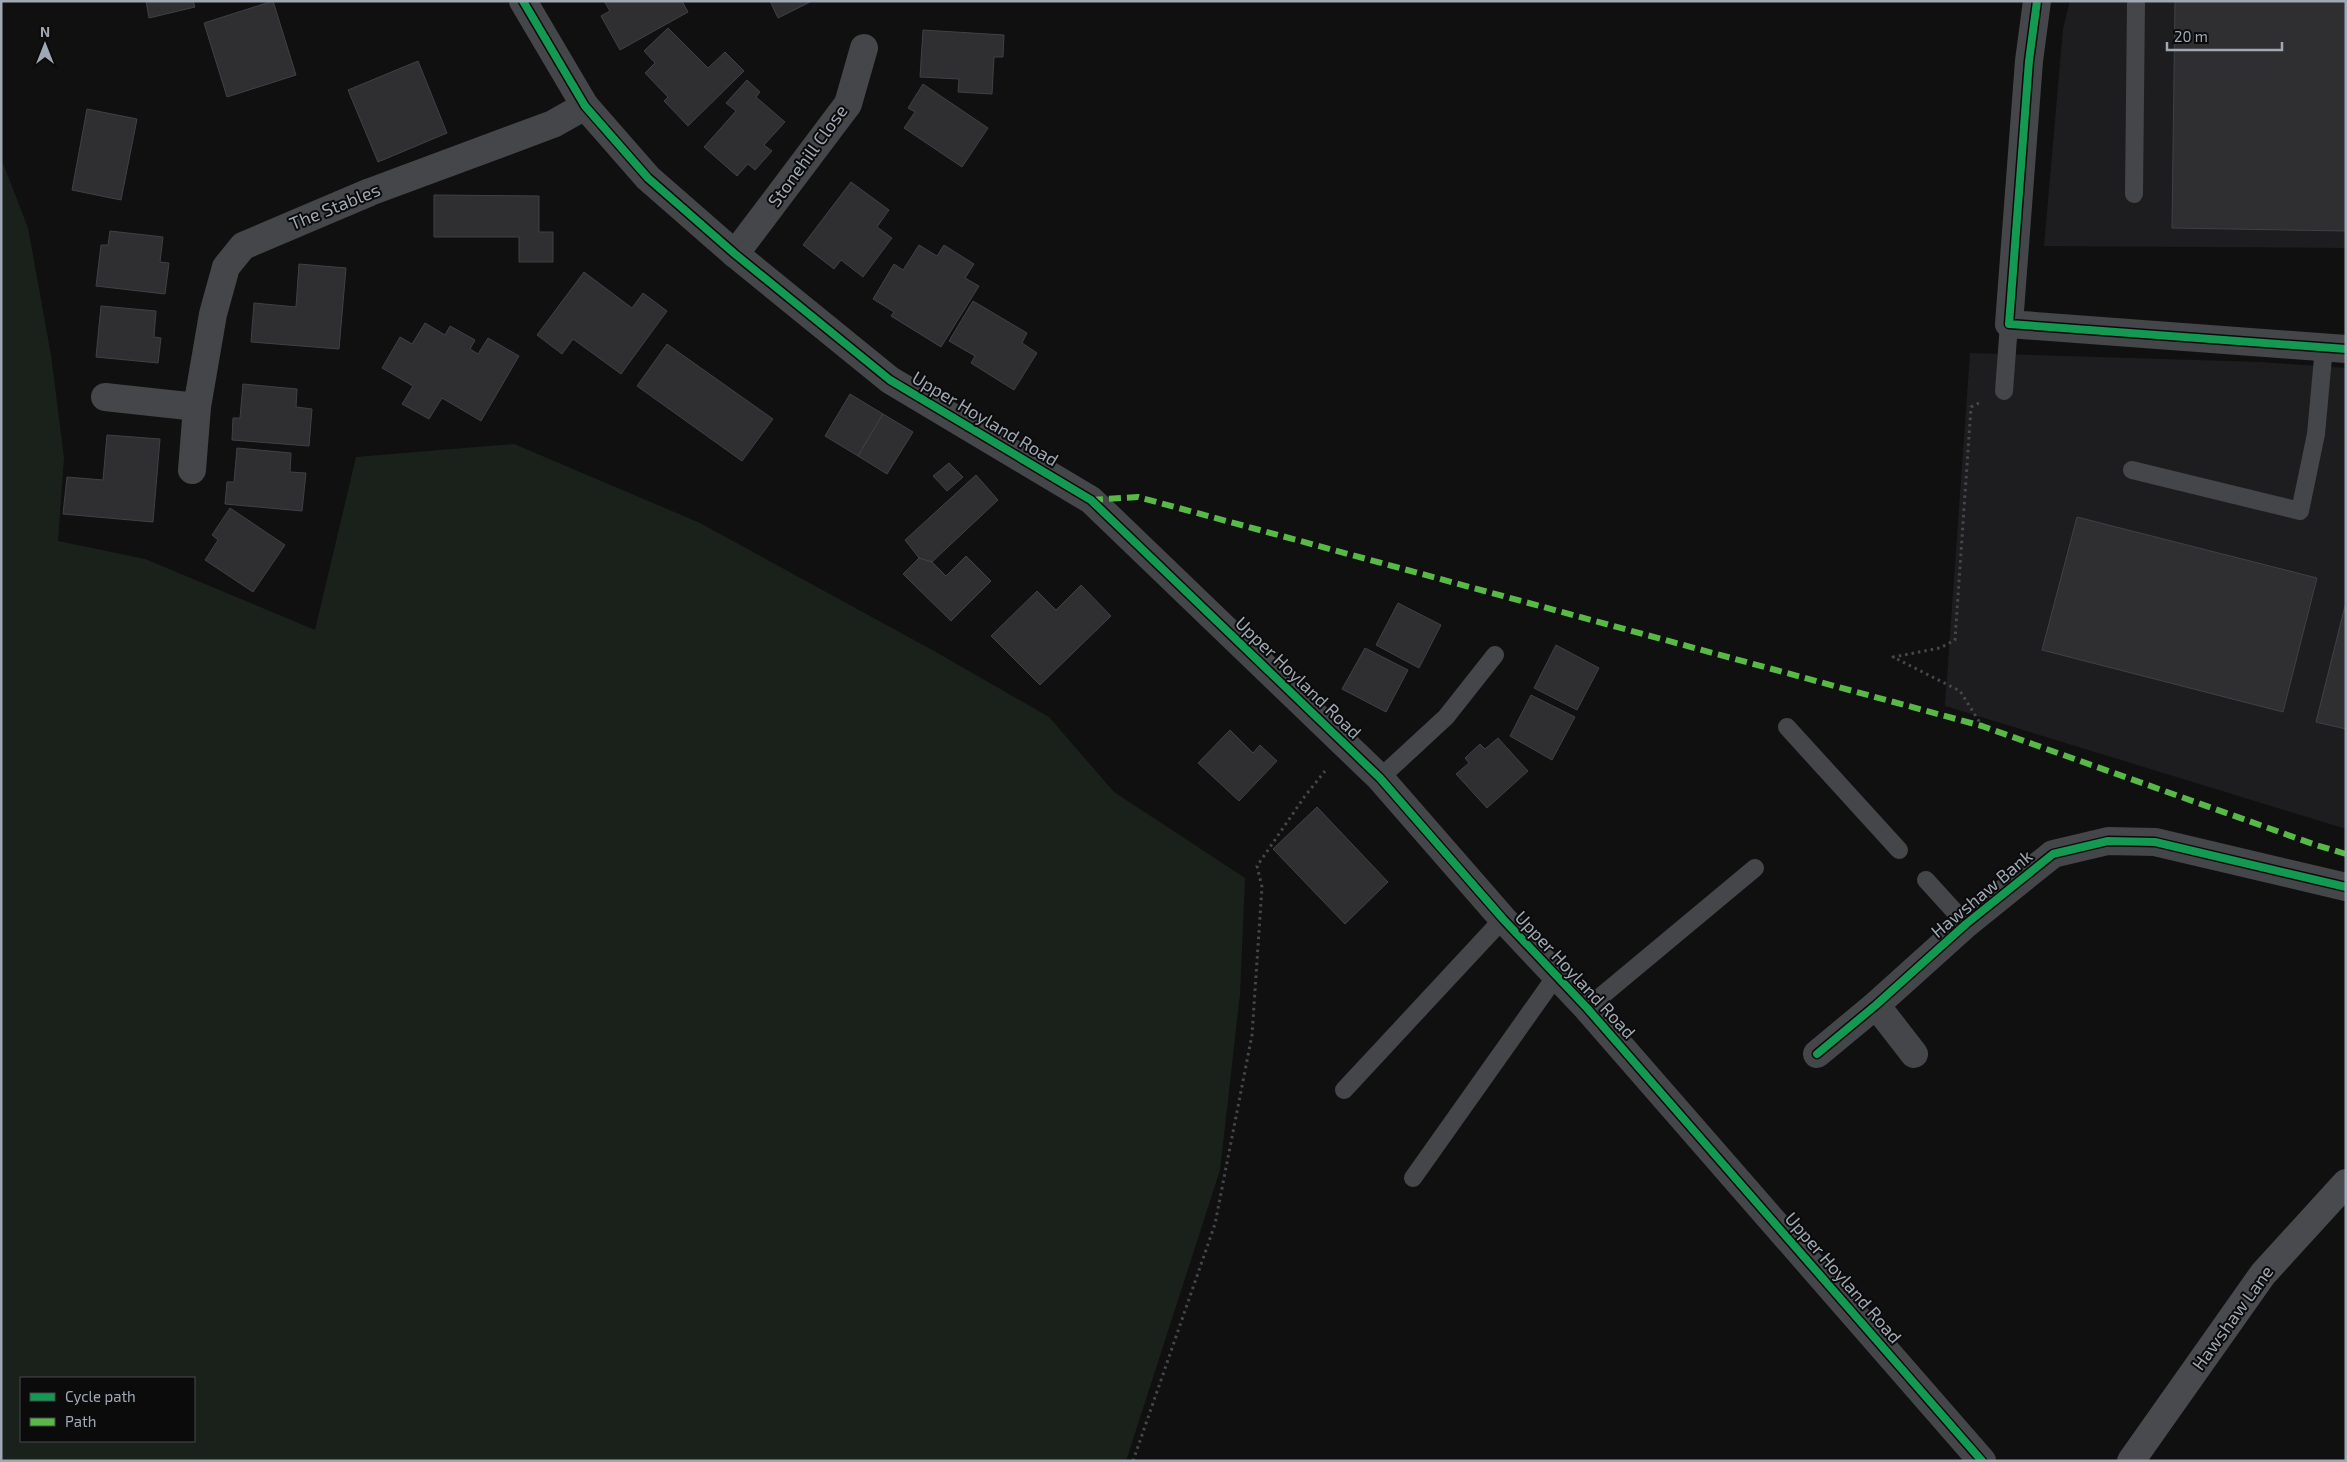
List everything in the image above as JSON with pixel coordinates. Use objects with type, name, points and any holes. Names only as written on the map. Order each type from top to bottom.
[{"type":"main road","name":"Hawshaw Lane","points":[[2131,1461],[2263,1274],[2346,1183]]},
{"type":"street","name":"Upper Hoyland Road","points":[[524,1],[584,106],[648,178],[735,254],[890,380],[1090,500],[1380,778],[1503,919],[1587,1008],[1982,1461]]},
{"type":"street","points":[[2037,1],[2028,61],[2009,324],[2335,348]]},
{"type":"street","name":"Stonehill Close","points":[[735,254],[848,104],[864,48]]},
{"type":"street","name":"The Stables","points":[[192,470],[197,407],[213,314],[226,267],[243,246],[370,192],[553,124],[584,106]]},
{"type":"street","points":[[105,397],[197,407]]},
{"type":"street","name":"Hawshaw Bank","points":[[1817,1054],[1876,1005],[1966,924],[2054,854],[2108,841],[2155,842],[2346,887]]},
{"type":"street","points":[[1876,1005],[1914,1054]]},
{"type":"lane","points":[[2134,194],[2136,1]]},
{"type":"lane","points":[[2004,391],[2009,324]]},
{"type":"lane","points":[[2132,470],[2300,511],[2335,348]]},
{"type":"lane","points":[[1380,778],[1446,717],[1495,655]]},
{"type":"lane","points":[[1787,727],[1899,850]]},
{"type":"lane","points":[[1587,1008],[1755,868]]},
{"type":"lane","points":[[1926,880],[1966,924]]},
{"type":"lane","points":[[1344,1090],[1503,919]]},
{"type":"lane","points":[[1413,1178],[1556,976]]},
{"type":"path","points":[[1982,726],[1960,691],[1893,657],[1940,648],[1955,640],[1972,407],[2004,391]]},
{"type":"path","points":[[1133,1461],[1215,1224],[1252,1035],[1262,887],[1256,866],[1305,796],[1346,746]]},
{"type":"shaded area","points":[[2070,1],[2346,1],[2346,248],[2044,246],[2063,29]]},
{"type":"shaded area","points":[[1,158],[28,228],[51,355],[64,458],[58,541],[145,559],[315,630],[356,457],[514,444],[700,523],[934,651],[1049,717],[1114,792],[1245,878],[1240,994],[1220,1170],[1126,1461],[1,1461]]},
{"type":"shaded area","points":[[1970,353],[2261,362],[2346,368],[2346,829],[1945,706]]},
{"type":"building","points":[[146,1],[193,1],[195,7],[149,18]]},
{"type":"building","points":[[273,1],[296,75],[227,97],[204,23]]},
{"type":"building","points":[[604,1],[682,1],[688,12],[620,50],[601,16],[610,11]]},
{"type":"building","points":[[770,1],[812,1],[778,18]]},
{"type":"building","points":[[2175,1],[2346,1],[2346,231],[2172,228]]},
{"type":"building","points":[[668,28],[708,68],[725,52],[744,71],[688,126],[664,101],[668,97],[645,73],[655,63],[644,51]]},
{"type":"building","points":[[923,30],[1004,35],[1003,57],[994,57],[992,94],[958,92],[959,79],[920,77]]},
{"type":"building","points":[[418,61],[447,133],[378,162],[348,90]]},
{"type":"building","points":[[747,80],[760,92],[756,97],[785,122],[764,145],[772,151],[755,170],[748,164],[737,176],[704,147],[736,111],[726,103]]},
{"type":"building","points":[[923,84],[988,128],[962,167],[904,128],[915,112],[908,108]]},
{"type":"building","points":[[87,109],[137,119],[121,200],[72,190]]},
{"type":"building","points":[[851,182],[889,210],[877,227],[892,238],[863,277],[841,260],[834,269],[803,245]]},
{"type":"building","points":[[434,195],[539,196],[539,232],[553,232],[553,262],[519,262],[519,237],[434,237]]},
{"type":"building","points":[[110,231],[163,237],[160,262],[169,263],[165,294],[96,286],[101,245],[108,245]]},
{"type":"building","points":[[919,245],[937,256],[944,245],[974,264],[965,278],[979,286],[941,347],[891,316],[894,312],[873,299],[894,264],[903,270]]},
{"type":"building","points":[[299,264],[346,268],[339,349],[251,342],[254,303],[296,307]]},
{"type":"building","points":[[584,272],[632,308],[643,293],[667,311],[621,374],[573,339],[562,354],[537,335]]},
{"type":"building","points":[[973,301],[1027,333],[1022,343],[1037,353],[1014,390],[971,363],[975,356],[949,341]]},
{"type":"building","points":[[101,306],[156,311],[154,337],[161,338],[158,363],[96,357]]},
{"type":"building","points":[[425,323],[445,335],[450,326],[475,340],[470,349],[478,354],[488,338],[519,356],[481,421],[442,398],[429,419],[402,404],[413,386],[382,368],[400,337],[412,344]]},
{"type":"building","points":[[667,344],[773,419],[742,461],[637,386]]},
{"type":"building","points":[[243,384],[297,389],[296,407],[312,409],[309,446],[232,440],[233,418],[240,418]]},
{"type":"building","points":[[850,394],[883,414],[858,456],[825,436]]},
{"type":"building","points":[[883,414],[913,432],[887,474],[858,456]]},
{"type":"building","points":[[107,435],[160,439],[153,522],[63,514],[67,477],[103,480]]},
{"type":"building","points":[[237,448],[291,453],[290,472],[306,473],[302,511],[225,504],[227,482],[234,482]]},
{"type":"building","points":[[949,463],[963,477],[947,491],[933,476]]},
{"type":"building","points":[[976,475],[998,500],[932,562],[919,558],[905,540]]},
{"type":"building","points":[[230,508],[285,545],[253,592],[205,560],[218,540],[212,535]]},
{"type":"building","points":[[2077,517],[2317,578],[2283,712],[2042,650]]},
{"type":"building","points":[[966,556],[991,581],[951,621],[903,574],[919,558],[932,562],[946,576]]},
{"type":"building","points":[[1081,585],[1111,616],[1040,685],[991,636],[1037,591],[1056,610]]},
{"type":"building","points":[[2346,602],[2346,729],[2316,722]]},
{"type":"building","points":[[1398,603],[1441,625],[1419,668],[1376,645]]},
{"type":"building","points":[[1556,645],[1599,668],[1577,710],[1534,688]]},
{"type":"building","points":[[1365,648],[1408,670],[1386,712],[1342,689]]},
{"type":"building","points":[[1531,695],[1575,717],[1552,760],[1510,736]]},
{"type":"building","points":[[1230,730],[1253,753],[1260,745],[1277,761],[1239,801],[1198,763]]},
{"type":"building","points":[[1498,738],[1528,771],[1487,808],[1456,774],[1469,763],[1465,758],[1480,744],[1485,749]]},
{"type":"building","points":[[1317,807],[1388,882],[1345,924],[1273,849]]},
{"type":"marked path","points":[[1091,500],[1138,497],[1982,726],[2346,854]]},
{"type":"cycle path","points":[[523,1],[585,106],[648,178],[735,254],[890,380],[1091,500],[1380,778],[1503,919],[1587,1008],[1982,1461]]},
{"type":"cycle path","points":[[2037,1],[2029,61],[2009,324],[2346,349]]},
{"type":"cycle path","points":[[1817,1054],[1876,1005],[1966,924],[2053,854],[2108,841],[2155,842],[2346,887]]}]
